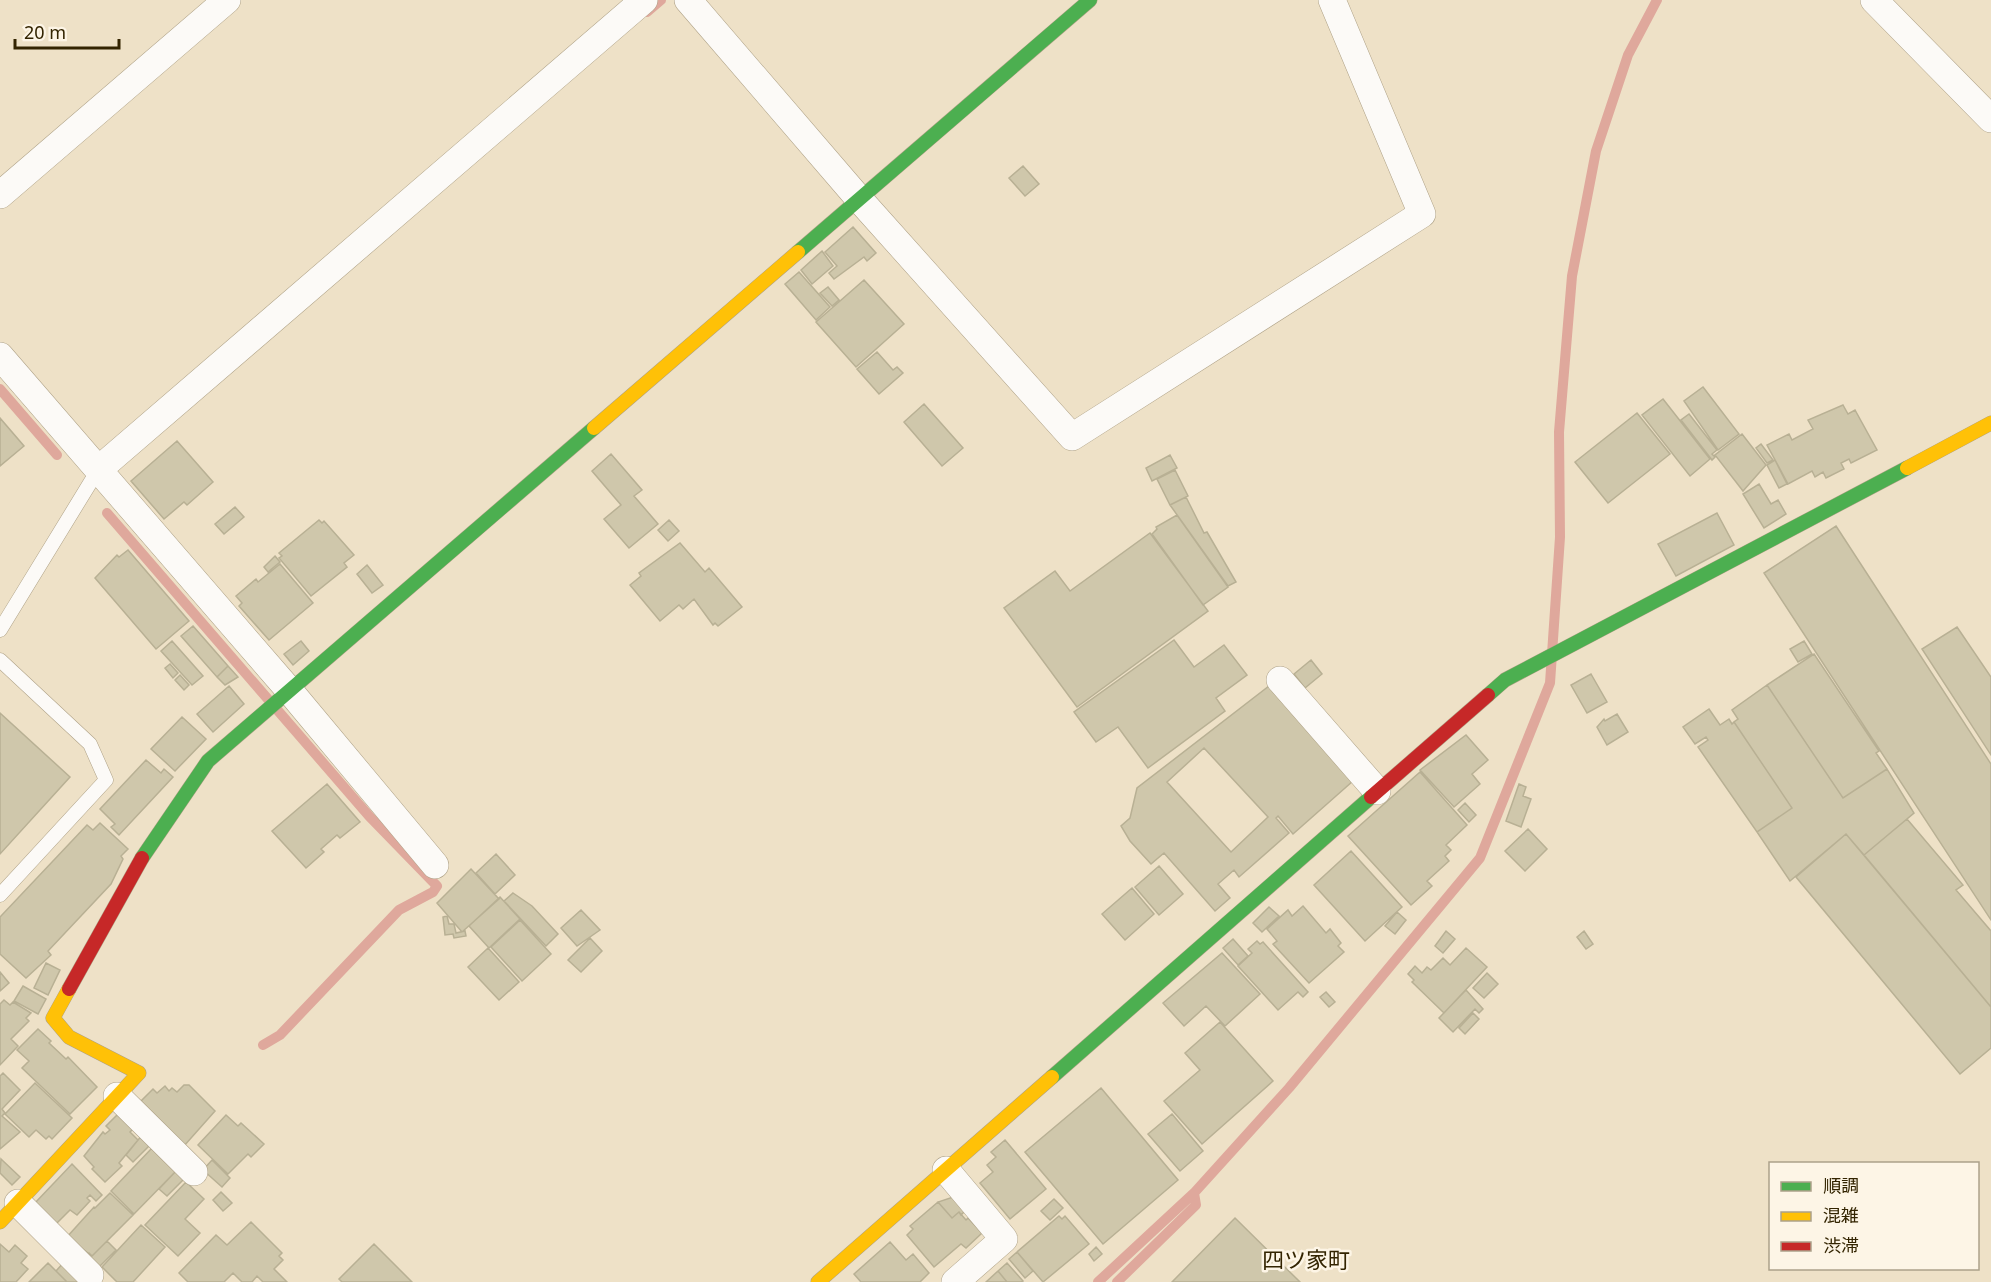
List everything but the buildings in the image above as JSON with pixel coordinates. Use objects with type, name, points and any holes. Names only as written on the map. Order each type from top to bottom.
[{"type":"street","points":[[0,195],[227,0]]},
{"type":"street","points":[[98,470],[644,0]]},
{"type":"street","points":[[688,0],[860,200],[1072,437],[1422,214],[1332,0]]},
{"type":"street","points":[[90,1275],[9,1213],[139,1073],[69,1037],[53,1018],[144,855],[207,760],[1090,0]]},
{"type":"street","points":[[1874,0],[1991,119]]},
{"type":"street","points":[[0,356],[289,690],[435,865]]},
{"type":"street","points":[[818,1282],[1505,680],[1991,423]]},
{"type":"street","points":[[1280,680],[1377,791]]},
{"type":"street","points":[[117,1096],[194,1172]]},
{"type":"street","points":[[946,1170],[1004,1239],[955,1282]]},
{"type":"lane","points":[[0,630],[98,470]]},
{"type":"lane","points":[[0,660],[90,744],[106,780],[0,895]]},
{"type":"waterway","points":[[647,12],[661,0]]},
{"type":"waterway","points":[[1098,1282],[1194,1193],[1289,1088],[1480,858],[1550,683],[1560,537],[1559,432],[1572,276],[1596,151],[1628,55],[1657,0]]},
{"type":"waterway","points":[[0,389],[57,455]]},
{"type":"waterway","points":[[107,513],[369,816],[437,886],[433,892],[399,910],[280,1035],[263,1045]]},
{"type":"waterway","points":[[1117,1282],[1196,1205],[1194,1193]]},
{"type":"traffic: fast","points":[[798,252],[1090,0]]},
{"type":"traffic: fast","points":[[142,858],[208,761],[594,428]]},
{"type":"traffic: fast","points":[[1488,695],[1505,680],[1907,468]]},
{"type":"traffic: fast","points":[[1052,1077],[1371,797]]},
{"type":"traffic: slow","points":[[594,428],[798,252]]},
{"type":"traffic: slow","points":[[1907,468],[1991,423]]},
{"type":"traffic: slow","points":[[0,1222],[139,1073],[69,1037],[53,1018],[69,989]]},
{"type":"traffic: slow","points":[[818,1282],[1052,1077]]},
{"type":"traffic: jam","points":[[1371,797],[1488,695]]},
{"type":"traffic: jam","points":[[69,989],[142,858]]},
{"type":"district","name":"四ツ家町","points":[[1306,1260]]}]
